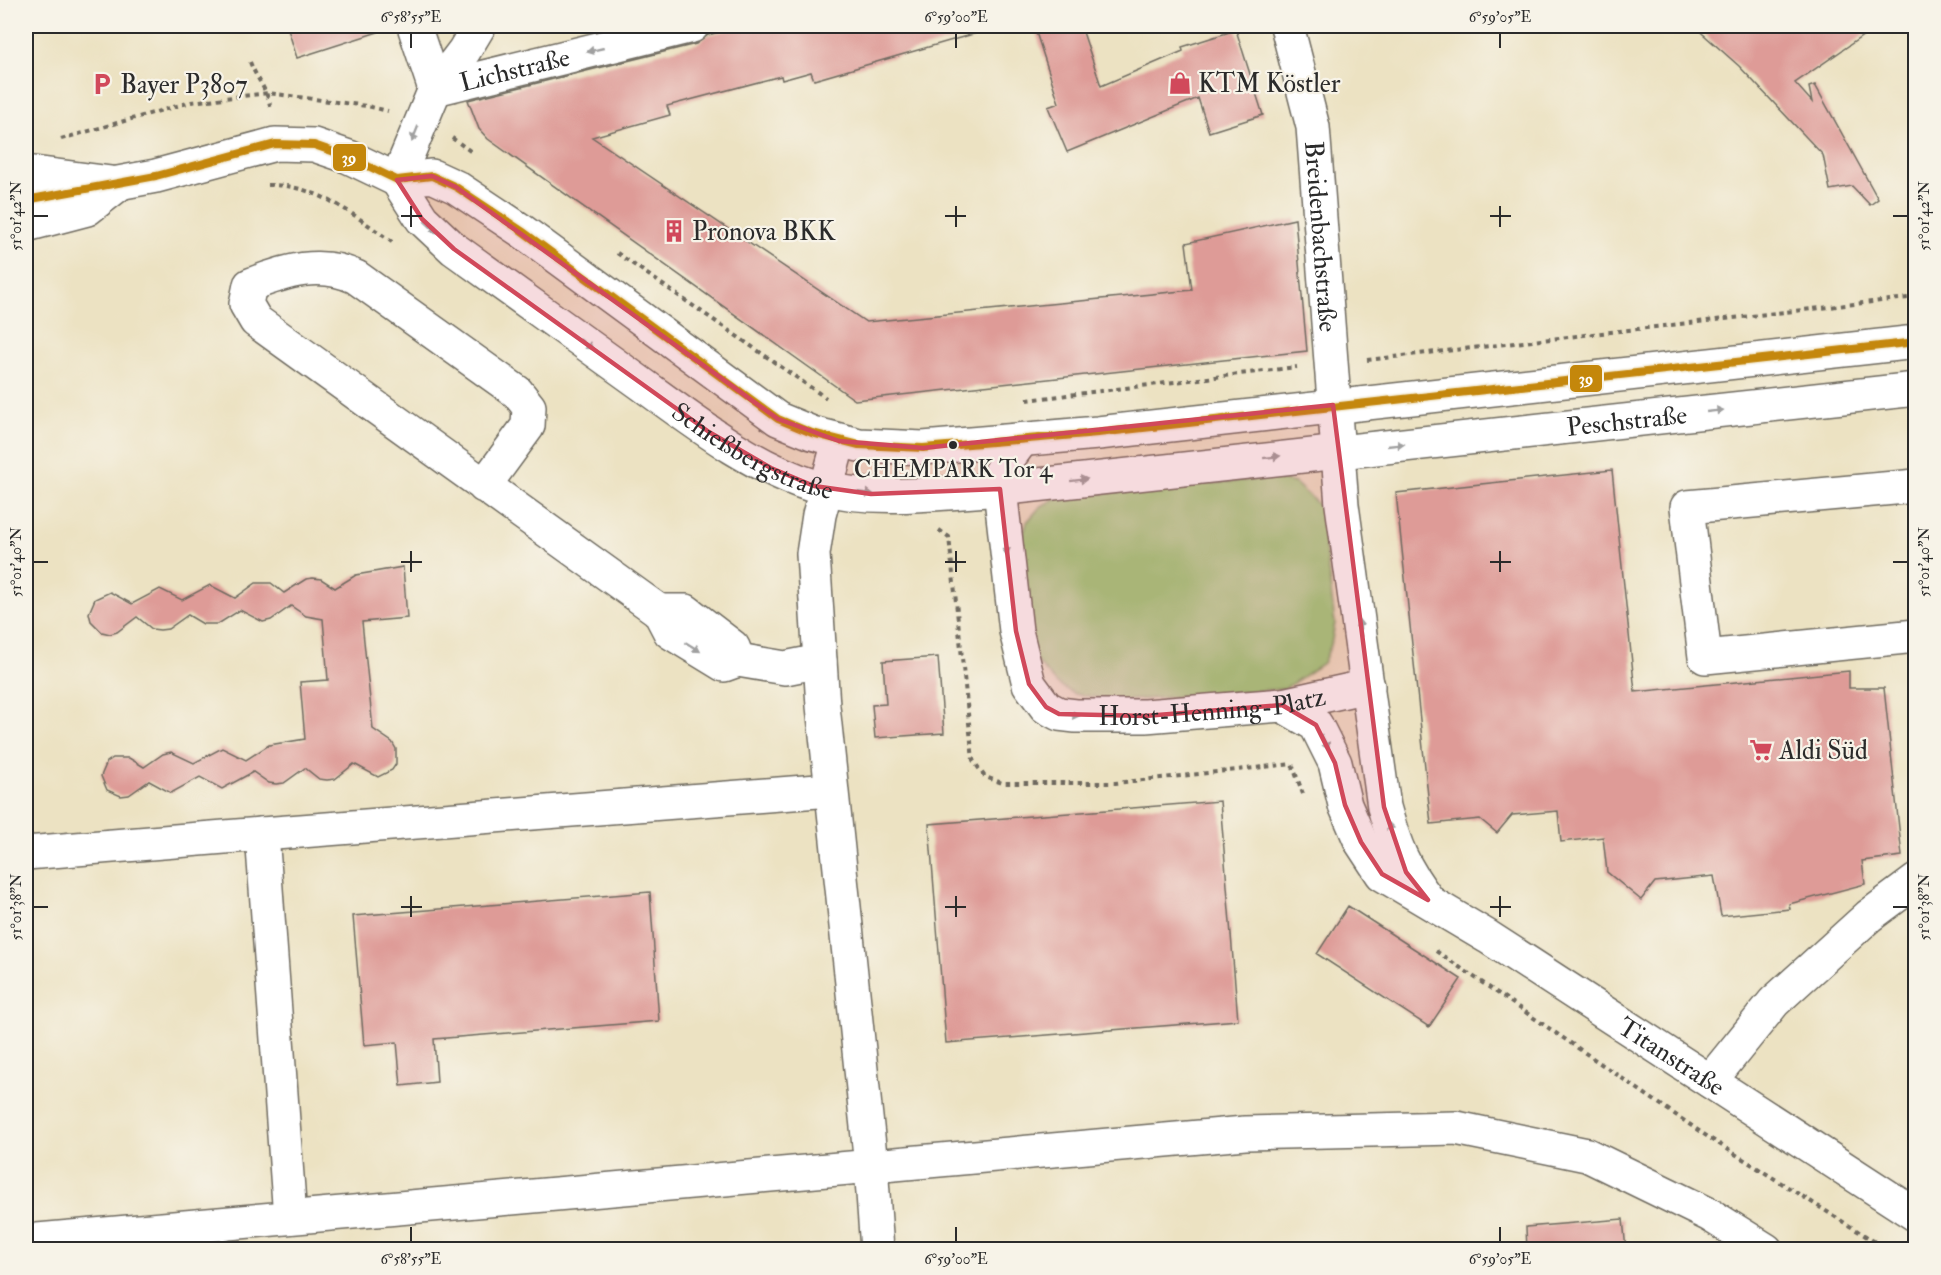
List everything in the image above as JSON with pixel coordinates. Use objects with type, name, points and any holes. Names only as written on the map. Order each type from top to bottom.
[{"type":"main road","points":[[414,26],[435,89]]},
{"type":"main road","points":[[435,89],[464,51],[479,26]]},
{"type":"main road","name":"Lichstraße","points":[[397,180],[435,89],[692,26]]},
{"type":"main road","name":"Breidenbachstraße","points":[[1287,26],[1313,127],[1337,451]]},
{"type":"main road","points":[[26,200],[119,184],[275,144],[314,145],[349,157],[397,180]]},
{"type":"main road","points":[[26,172],[119,184]]},
{"type":"main road","name":"Schießbergstraße","points":[[1333,405],[1022,440],[923,448],[868,446],[839,441],[778,419],[522,231],[456,187],[432,176],[397,180],[423,219],[454,249],[680,412],[709,432],[771,468],[827,488],[897,496],[1000,489],[1337,451]]},
{"type":"main road","points":[[26,225],[87,209],[119,184]]},
{"type":"main road","points":[[484,486],[528,426],[529,407],[517,392],[356,277],[336,268],[282,272],[250,285],[246,304],[256,321],[484,486],[658,611],[686,610],[733,646],[738,660],[785,668],[820,662]]},
{"type":"main road","name":"Peschstraße","points":[[1333,405],[1916,342]]},
{"type":"main road","name":"Peschstraße","points":[[1337,451],[1916,389]]},
{"type":"main road","points":[[1000,489],[1002,468],[1022,440]]},
{"type":"main road","points":[[839,441],[813,554],[831,790],[871,1164],[877,1250]]},
{"type":"main road","points":[[1337,451],[1342,505],[1368,686]]},
{"type":"main road","points":[[1916,486],[1687,507],[1705,657],[1916,636]]},
{"type":"main road","name":"Horst-Henning-Platz","points":[[1000,489],[1016,631],[1029,684],[1046,707],[1059,714],[1145,716],[1282,705],[1368,686]]},
{"type":"main road","name":"Titanstraße","points":[[1368,686],[1384,807],[1395,848],[1406,872],[1428,900]]},
{"type":"main road","name":"Titanstraße","points":[[1282,705],[1316,725],[1335,764],[1345,805],[1361,842],[1382,873],[1428,900],[1916,1215]]},
{"type":"main road","points":[[26,853],[831,790]]},
{"type":"main road","points":[[262,834],[290,1217]]},
{"type":"main road","points":[[1710,1081],[1774,1002],[1869,916],[1916,880]]},
{"type":"main road","points":[[26,1241],[871,1164],[1245,1133],[1456,1128],[1587,1155],[1710,1215],[1766,1250]]},
{"type":"path","points":[[250,62],[256,77],[268,93],[275,144]]},
{"type":"path","points":[[58,140],[191,102],[268,93],[367,106],[421,120],[436,127],[474,154]]},
{"type":"path","points":[[610,248],[832,402]]},
{"type":"path","points":[[1024,401],[1331,363],[1538,342],[1916,297]]},
{"type":"path","points":[[935,526],[949,537],[973,760],[985,777],[1002,783],[1115,783],[1292,764],[1304,797]]},
{"type":"path","points":[[1426,944],[1708,1137],[1888,1250]]},
{"type":"highlighted area","points":[[432,176],[456,187],[778,419],[839,441],[923,448],[1333,405],[1384,807],[1406,872],[1428,900],[1382,874],[1361,842],[1345,805],[1335,763],[1316,725],[1282,705],[1145,716],[1059,714],[1046,707],[1029,684],[1016,631],[1000,489],[871,494],[814,486],[771,468],[709,432],[454,249],[422,219],[397,180]]},
{"type":"green space","points":[[1273,478],[1295,483],[1320,506],[1335,623],[1331,645],[1323,663],[1284,689],[1118,701],[1075,694],[1057,684],[1033,657],[1020,543],[1027,522],[1040,507],[1057,497]]},
{"type":"building","points":[[287,26],[377,26],[378,32],[297,58]]},
{"type":"building","name":"Pronova BKK","points":[[742,26],[976,26],[977,33],[814,80],[811,72],[782,80],[781,76],[667,106],[670,115],[592,137],[866,322],[1192,290],[1186,243],[1295,219],[1307,351],[855,400],[488,139],[479,129],[468,100],[696,44],[708,35]]},
{"type":"building","points":[[1034,26],[1081,26],[1101,86],[1183,51],[1182,47],[1236,30],[1263,115],[1209,132],[1198,98],[1067,152],[1048,107],[1059,103]]},
{"type":"building","points":[[1694,26],[1877,26],[1795,83],[1812,102],[1809,87],[1815,85],[1878,199],[1870,205],[1852,186],[1830,190],[1823,155],[1739,66]]},
{"type":"building","points":[[1612,470],[1635,692],[1849,671],[1849,688],[1884,688],[1902,856],[1862,861],[1865,884],[1789,904],[1790,909],[1721,916],[1714,876],[1655,882],[1641,900],[1607,872],[1603,837],[1561,842],[1558,811],[1512,815],[1497,833],[1480,819],[1431,824],[1396,493]]},
{"type":"building","points":[[403,567],[407,618],[362,622],[373,729],[392,742],[396,749],[396,764],[392,770],[378,777],[354,764],[335,779],[327,780],[319,779],[305,768],[284,783],[276,784],[269,783],[253,772],[222,789],[200,777],[171,793],[149,781],[129,795],[121,796],[107,790],[101,776],[107,762],[113,758],[129,758],[144,767],[163,754],[171,752],[194,763],[222,748],[246,760],[269,745],[305,739],[300,682],[328,680],[323,619],[306,616],[291,606],[271,620],[263,622],[240,610],[218,624],[203,624],[188,615],[168,629],[160,630],[152,629],[137,617],[117,632],[110,634],[102,632],[91,621],[89,613],[95,599],[110,592],[132,604],[160,589],[182,600],[210,585],[235,598],[256,583],[271,583],[284,593],[306,579],[313,578],[321,579],[335,588],[356,575]]},
{"type":"building","points":[[938,657],[944,733],[875,738],[872,705],[886,704],[883,661]]},
{"type":"building","points":[[1220,801],[1238,1020],[946,1043],[929,824]]},
{"type":"building","points":[[650,892],[659,1021],[434,1039],[437,1082],[401,1086],[397,1042],[364,1045],[353,916]]},
{"type":"building","points":[[1348,906],[1461,979],[1429,1027],[1317,954]]},
{"type":"building","points":[[1623,1219],[1626,1250],[1527,1250],[1526,1227]]},
{"type":"transit line","name":"39","points":[[26,200],[156,176],[275,144],[314,145],[349,157],[397,180],[432,176],[456,187],[522,231],[778,419],[812,433],[859,445],[923,448],[1098,433],[1916,342]]},
{"type":"place","name":"KTM Köstler","points":[[1180,83]]},
{"type":"place","name":"Bayer P3807","points":[[102,84]]},
{"type":"place","name":"Pronova BKK","points":[[674,231]]},
{"type":"place","name":"CHEMPARK Tor 4","points":[[953,445]]},
{"type":"place","name":"Aldi Süd","points":[[1761,750]]}]
